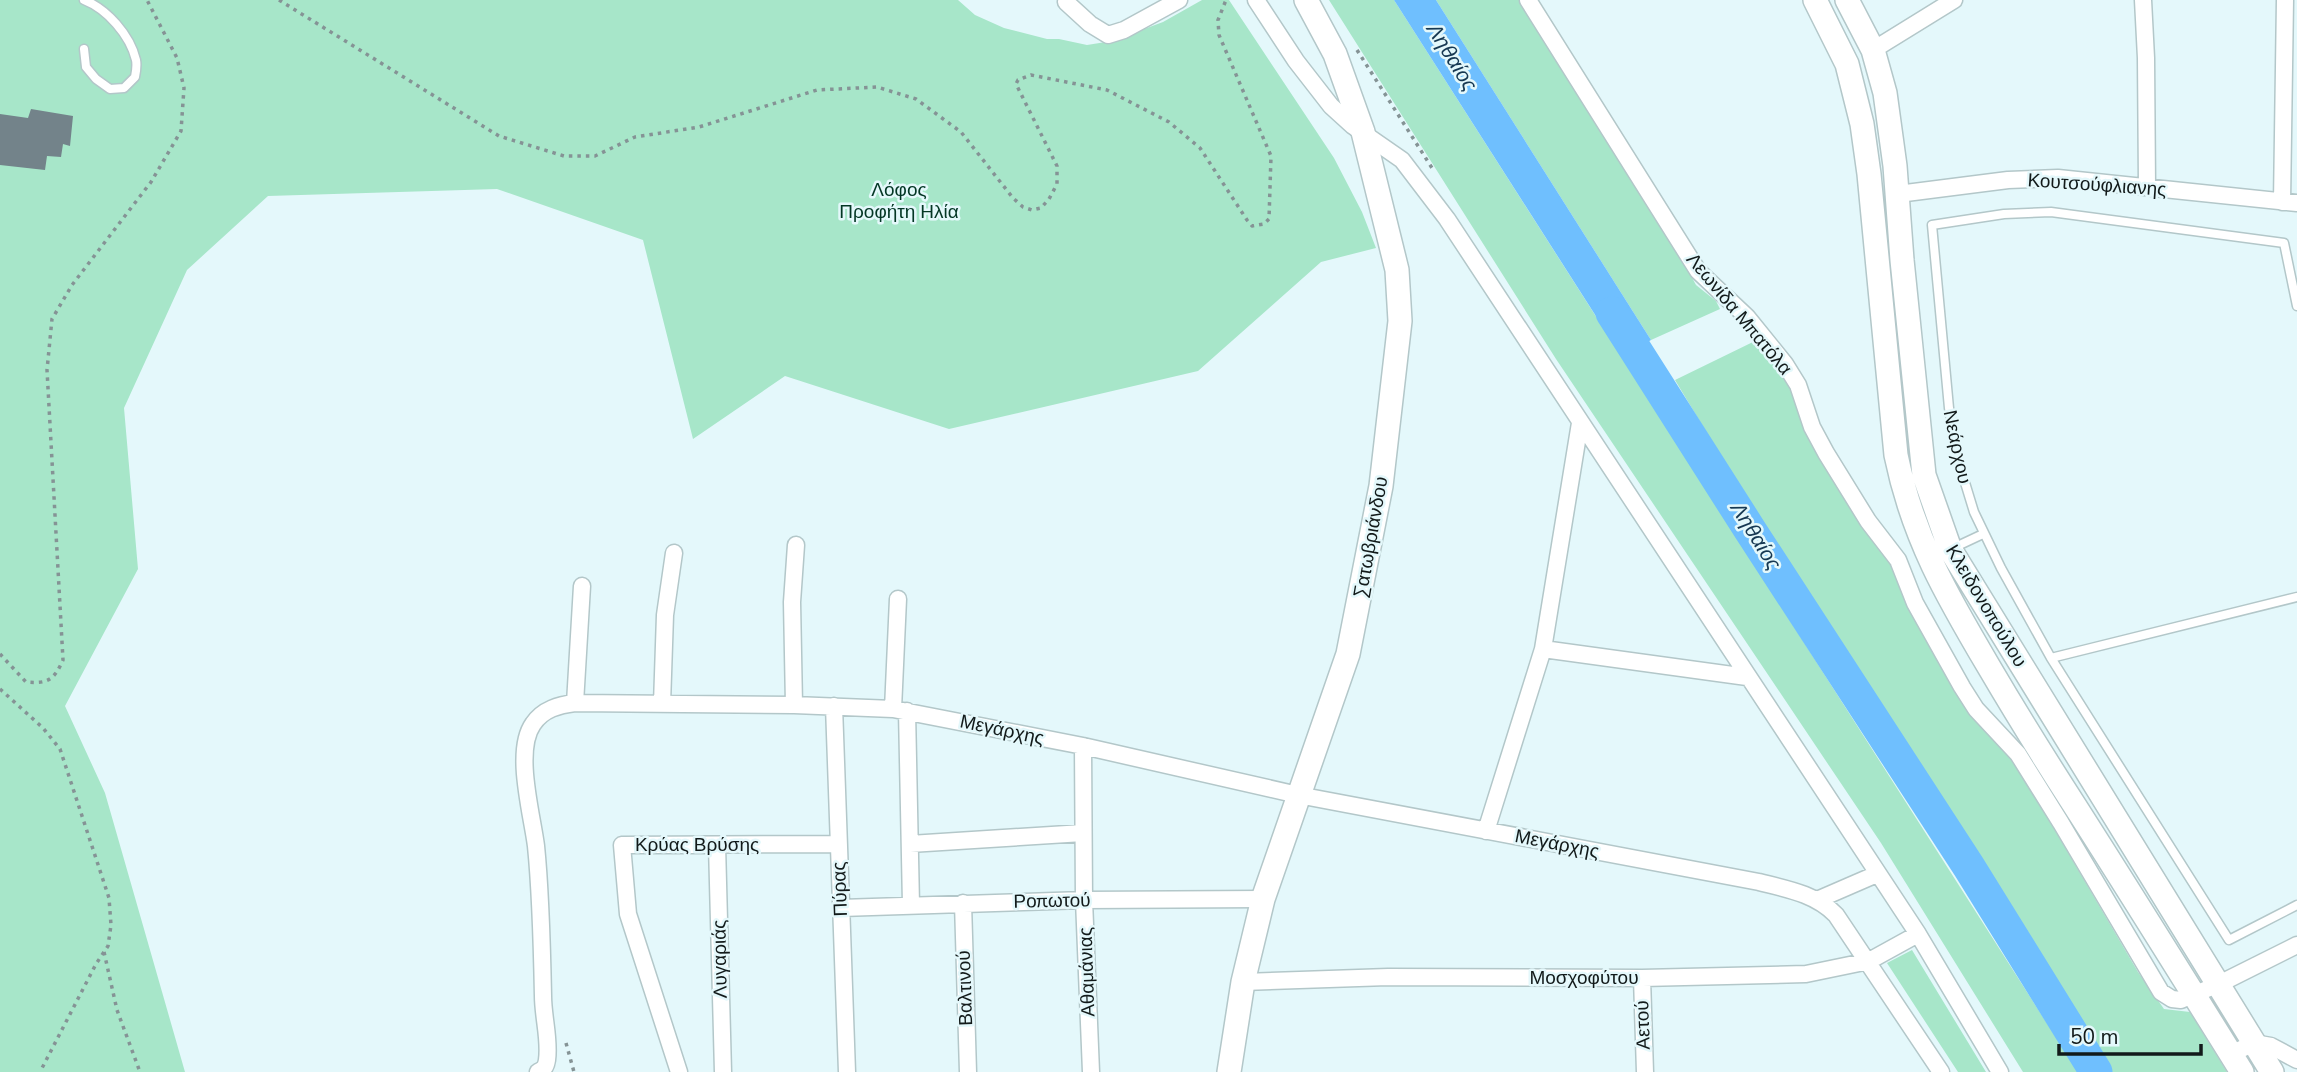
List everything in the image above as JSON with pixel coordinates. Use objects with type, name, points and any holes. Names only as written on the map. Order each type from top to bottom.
[{"type":"street","points":[[1066,2],[1090,24],[1108,35],[1124,30],[1180,0]]},
{"type":"street","points":[[1256,0],[1296,61],[1331,106],[1353,126],[1402,160],[1426,189],[1917,934],[2000,1072]]},
{"type":"street","name":"Σατωβριάνδου","points":[[1229,1072],[1243,982],[1263,899],[1348,654],[1381,486],[1400,321],[1397,271],[1363,132],[1335,54],[1306,0]]},
{"type":"street","name":"Λεωνίδα Μπατόλα","points":[[1528,0],[1698,271],[1747,317],[1786,364],[1798,386],[1812,427],[1826,453],[1868,521],[1898,560],[1915,603],[1976,709],[2025,745]]},
{"type":"street","name":"Κλειδονοπούλου","points":[[1815,0],[1847,64],[1863,124],[1893,430],[1904,492],[1924,550],[2025,745],[2196,994],[2237,1063]]},
{"type":"street","name":"Κλειδονοπούλου","points":[[1847,0],[1873,50],[1885,93],[1898,194],[1917,431],[1924,475],[1950,549],[2272,1072]]},
{"type":"street","points":[[1873,50],[1954,0]]},
{"type":"street","points":[[2143,0],[2147,187]]},
{"type":"street","points":[[2285,0],[2289,203]]},
{"type":"street","name":"Κουτσούφλιανης","points":[[1898,194],[2032,178],[2058,178],[2289,203]]},
{"type":"street","points":[[1486,831],[1543,649],[1580,424]]},
{"type":"street","points":[[794,705],[792,601],[796,545]]},
{"type":"street","points":[[662,704],[665,615],[674,553]]},
{"type":"street","points":[[575,703],[582,586]]},
{"type":"street","points":[[898,599],[900,710],[910,844],[911,905]]},
{"type":"street","points":[[1543,649],[1747,677]]},
{"type":"street","name":"Μεγάρχης","points":[[538,1072],[547,1064],[548,1054],[540,898],[536,846],[526,780],[526,755],[533,724],[547,710],[575,703],[794,705],[900,710],[1083,746],[1298,795],[1759,882],[1817,900],[1836,915],[1941,1072]]},
{"type":"street","name":"Πύρας","points":[[834,706],[847,1072]]},
{"type":"street","name":"Αθαμάνιας","points":[[1083,746],[1084,900],[1091,1072]]},
{"type":"street","points":[[910,844],[1083,833]]},
{"type":"street","name":"Κρύας Βρύσης","points":[[679,1072],[628,914],[622,845],[839,844]]},
{"type":"street","name":"Λυγαριάς","points":[[717,845],[723,1072]]},
{"type":"street","points":[[1817,900],[1877,874]]},
{"type":"street","name":"Ροπωτού","points":[[841,908],[1084,900],[1263,899]]},
{"type":"street","name":"Βαλτινού","points":[[963,903],[968,1072]]},
{"type":"street","name":"Μοσχοφύτου","points":[[1243,982],[1805,974],[1869,961],[1917,934]]},
{"type":"street","points":[[2196,994],[2297,945]]},
{"type":"street","name":"Αετού","points":[[1642,978],[1645,1072]]},
{"type":"street","points":[[2237,1063],[2254,1043],[2271,1046],[2297,1060]]},
{"type":"lane","points":[[84,0],[97,5],[123,33],[136,60],[135,77],[124,88],[110,89],[86,67],[84,49]]},
{"type":"lane","name":"Νεάρχου","points":[[2297,306],[2284,243],[2050,212],[2004,214],[1932,225],[1949,408],[1964,485],[1983,534],[2051,658],[2229,940],[2297,905]]},
{"type":"lane","points":[[1950,549],[1983,534]]},
{"type":"lane","points":[[2051,658],[2297,597]]},
{"type":"path","points":[[0,654],[26,682],[43,684],[57,674],[63,660],[47,370],[52,319],[72,285],[151,182],[181,131],[184,88],[177,58],[147,0]]},
{"type":"path","points":[[279,0],[499,136],[564,156],[595,156],[635,137],[699,127],[817,90],[877,87],[916,99],[961,132],[1013,198],[1023,207],[1032,210],[1041,208],[1049,200],[1057,184],[1057,166],[1016,84],[1018,80],[1031,75],[1107,90],[1169,122],[1200,148],[1247,220],[1252,226],[1258,226],[1269,219],[1270,156],[1220,34],[1219,20],[1226,0]]},
{"type":"path","points":[[0,689],[43,728],[60,749],[109,898],[111,925],[108,946],[40,1072]]},
{"type":"path","points":[[104,952],[117,1010],[140,1072]]},
{"type":"green space","name":"Λόφος Προφήτη Ηλία","points":[[0,0],[958,0],[975,15],[1004,28],[1047,39],[1087,45],[1112,41],[1163,22],[1202,0],[1229,0],[1334,158],[1362,212],[1376,248],[1321,262],[1198,371],[949,429],[785,376],[693,439],[643,240],[497,189],[268,196],[187,270],[124,408],[138,569],[65,706],[105,793],[185,1072],[0,1072]]},
{"type":"green space","points":[[1329,0],[1394,0],[2078,1072],[2023,1072],[1881,843],[1556,359]]},
{"type":"green space","points":[[1436,0],[1519,0],[1696,285],[1716,301],[1720,309],[1651,340]]},
{"type":"green space","points":[[1757,340],[1779,364],[1893,563],[2015,762],[2138,972],[2164,1009],[2190,1012],[2227,1072],[2112,1072],[1927,775],[1743,493],[1675,380]]},
{"type":"green space","points":[[1912,950],[1986,1072],[1958,1072],[1887,963]]},
{"type":"water","name":"Ληθαίος","points":[[1394,0],[1436,0],[1651,340],[1622,357]]},
{"type":"building","points":[[31,109],[73,116],[70,146],[63,144],[61,157],[47,156],[45,170],[0,165],[0,114],[28,118]]},
{"type":"waterway","name":"Ληθαίος","points":[[1612,313],[1969,867],[2096,1072]]}]
